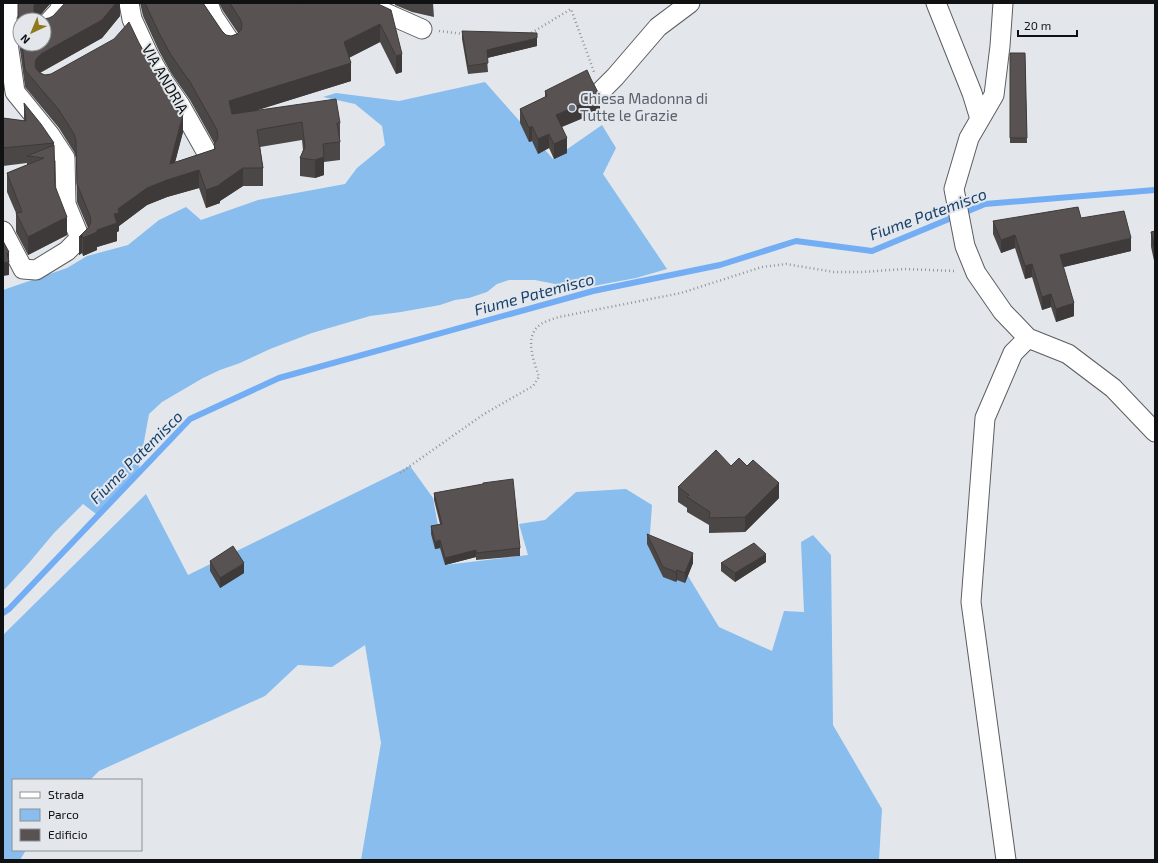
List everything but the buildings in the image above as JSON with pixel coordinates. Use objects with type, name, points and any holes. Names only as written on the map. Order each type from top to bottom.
[{"type":"street","points":[[52,18],[62,3]]},
{"type":"street","points":[[208,3],[214,16],[231,43]]},
{"type":"street","points":[[363,3],[422,28]]},
{"type":"street","points":[[600,91],[615,77],[658,27],[690,3]]},
{"type":"street","points":[[936,3],[972,93],[980,119]]},
{"type":"street","points":[[1002,3],[1000,46],[994,94],[969,138],[954,189],[965,246],[976,273],[1003,312],[1028,338],[1068,354],[1113,388],[1155,432]]},
{"type":"street","points":[[118,36],[130,11]]},
{"type":"street","name":"VIA ANDRIA","points":[[130,11],[152,62],[180,105],[207,153]]},
{"type":"street","points":[[3,231],[23,269],[36,270],[67,251],[80,238],[66,204],[65,158],[50,135],[15,92],[7,36],[9,12]]},
{"type":"street","points":[[1006,860],[971,602],[985,418],[1013,353],[1028,338]]},
{"type":"path","points":[[523,38],[571,9],[600,91]]},
{"type":"path","points":[[422,28],[466,34]]},
{"type":"path","points":[[400,473],[484,414],[533,386],[539,377],[530,347],[533,334],[540,324],[559,317],[681,294],[762,267],[786,264],[834,272],[904,269],[976,273]]},
{"type":"green space","points":[[485,82],[553,159],[602,125],[616,148],[603,174],[667,269],[636,278],[588,287],[570,287],[535,280],[509,280],[497,284],[487,292],[469,298],[455,300],[440,305],[370,316],[312,333],[270,349],[203,378],[162,402],[149,414],[139,469],[100,517],[83,504],[54,533],[3,591],[3,290],[67,268],[87,256],[128,245],[159,220],[186,207],[201,220],[258,200],[345,184],[357,168],[385,145],[382,126],[355,104],[323,97],[336,93],[399,101]]},
{"type":"green space","points":[[410,466],[433,498],[445,565],[528,555],[519,524],[545,520],[576,492],[626,489],[652,505],[649,548],[663,577],[688,576],[719,627],[772,651],[784,611],[804,612],[801,542],[813,535],[831,555],[833,725],[882,809],[879,860],[361,860],[381,743],[365,645],[332,667],[298,665],[265,696],[99,771],[91,779],[12,779],[12,851],[25,851],[20,860],[3,860],[3,635],[146,494],[188,575]]},
{"type":"waterway","name":"Fiume Patemisco","points":[[3,613],[9,609],[190,419],[279,378],[593,291],[720,265],[796,241],[872,251],[985,204],[1155,190]]},
{"type":"place","name":"Chiesa Madonna di Tutte le Grazie","points":[[572,108]]}]
